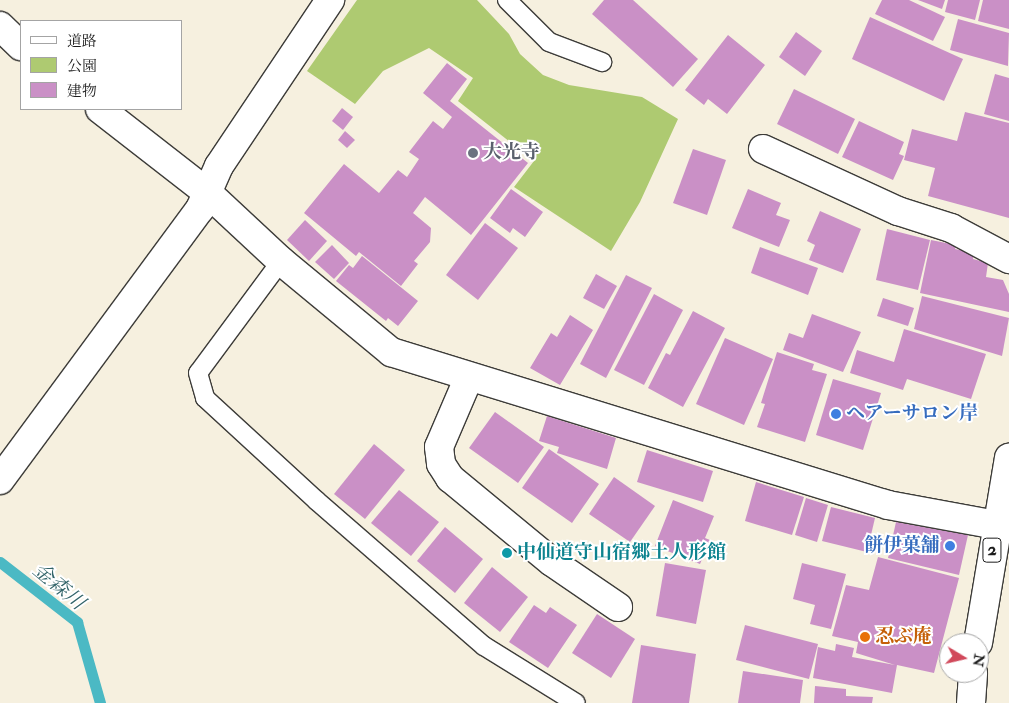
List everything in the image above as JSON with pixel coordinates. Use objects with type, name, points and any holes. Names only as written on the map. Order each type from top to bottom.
[{"type":"street","points":[[0,480],[200,209],[219,166],[330,0]]},
{"type":"street","points":[[0,26],[20,45]]},
{"type":"street","points":[[101,110],[208,193],[281,261],[391,352],[888,505],[996,525]]},
{"type":"street","points":[[762,149],[898,211],[952,228],[1009,259]]},
{"type":"street","points":[[469,377],[439,447],[441,464],[450,478],[552,562],[618,607]]},
{"type":"street","name":"2","points":[[980,633],[996,525],[1009,458]]},
{"type":"street","points":[[971,703],[973,683]]},
{"type":"lane","points":[[507,0],[549,42],[602,62]]},
{"type":"lane","points":[[281,261],[198,373],[204,398],[316,501],[484,646],[576,703]]},
{"type":"green space","points":[[357,0],[477,0],[509,34],[520,54],[543,75],[569,85],[642,97],[678,119],[640,202],[611,251],[514,187],[534,161],[458,101],[473,78],[429,48],[383,71],[355,104],[307,71]]},
{"type":"building","points":[[604,0],[633,0],[698,59],[673,87],[592,14]]},
{"type":"building","points":[[882,0],[909,0],[945,17],[933,41],[875,14]]},
{"type":"building","points":[[918,0],[945,0],[942,9]]},
{"type":"building","points":[[948,0],[980,0],[975,20],[945,12]]},
{"type":"building","points":[[983,0],[1009,0],[1009,29],[978,21]]},
{"type":"building","points":[[870,17],[963,59],[944,101],[852,59]]},
{"type":"building","points":[[958,19],[1009,33],[1008,66],[950,50]]},
{"type":"building","points":[[796,32],[822,51],[805,76],[779,57]]},
{"type":"building","points":[[728,35],[765,65],[727,114],[708,99],[704,105],[685,90]]},
{"type":"building","points":[[447,63],[467,79],[450,101],[528,163],[471,235],[425,197],[413,213],[431,228],[430,242],[414,261],[418,264],[401,286],[359,252],[356,256],[304,213],[344,164],[379,193],[398,170],[407,177],[419,159],[409,152],[433,121],[443,129],[452,117],[423,93]]},
{"type":"building","points":[[995,74],[1009,78],[1009,121],[984,114]]},
{"type":"building","points":[[794,89],[855,119],[838,154],[777,124]]},
{"type":"building","points":[[342,108],[353,117],[343,130],[332,121]]},
{"type":"building","points":[[965,112],[1009,123],[1009,218],[928,196],[935,168],[904,160],[912,129],[957,141]]},
{"type":"building","points":[[859,121],[904,142],[899,154],[904,156],[893,180],[842,157]]},
{"type":"building","points":[[345,131],[355,140],[347,148],[338,140]]},
{"type":"building","points":[[693,149],[726,160],[707,215],[673,203]]},
{"type":"building","points":[[511,189],[543,212],[525,237],[513,228],[510,233],[490,218]]},
{"type":"building","points":[[748,189],[781,203],[776,215],[790,220],[779,247],[732,228]]},
{"type":"building","points":[[820,211],[861,229],[843,273],[809,260],[815,245],[807,241]]},
{"type":"building","points":[[305,220],[327,241],[309,261],[287,240]]},
{"type":"building","points":[[485,223],[518,248],[478,300],[446,275]]},
{"type":"building","points":[[887,229],[930,240],[918,290],[876,280]]},
{"type":"building","points":[[931,240],[956,245],[955,249],[974,253],[973,259],[988,263],[986,277],[1003,280],[1009,294],[1009,312],[920,293]]},
{"type":"building","points":[[332,245],[349,263],[334,279],[315,262]]},
{"type":"building","points":[[760,247],[818,268],[808,295],[751,273]]},
{"type":"building","points":[[362,256],[418,301],[398,326],[388,318],[386,321],[336,281],[349,265],[353,268]]},
{"type":"building","points":[[596,274],[617,286],[604,309],[583,298]]},
{"type":"building","points":[[626,275],[652,288],[606,378],[580,364]]},
{"type":"building","points":[[654,294],[683,310],[644,385],[614,370]]},
{"type":"building","points":[[922,296],[1009,318],[1002,356],[914,329]]},
{"type":"building","points":[[883,298],[914,308],[908,326],[877,316]]},
{"type":"building","points":[[693,311],[725,328],[683,407],[648,388],[666,353],[670,355]]},
{"type":"building","points":[[812,314],[861,332],[843,372],[783,350],[789,333],[803,338]]},
{"type":"building","points":[[570,315],[593,330],[560,385],[530,368],[551,333],[557,337]]},
{"type":"building","points":[[904,329],[986,354],[971,399],[907,379],[903,390],[850,373],[857,350],[894,362]]},
{"type":"building","points":[[725,338],[773,359],[744,425],[696,404]]},
{"type":"building","points":[[777,352],[814,364],[812,370],[827,374],[805,442],[757,427],[765,404],[761,403]]},
{"type":"building","points":[[833,379],[881,393],[863,450],[816,435]]},
{"type":"building","points":[[495,412],[544,447],[518,483],[469,448]]},
{"type":"building","points":[[547,416],[616,438],[607,469],[557,453],[559,447],[539,441]]},
{"type":"building","points":[[374,444],[405,470],[365,519],[334,494]]},
{"type":"building","points":[[549,449],[599,484],[572,523],[522,488]]},
{"type":"building","points":[[647,450],[713,471],[703,502],[637,482]]},
{"type":"building","points":[[614,477],[655,506],[630,542],[589,514]]},
{"type":"building","points":[[756,482],[804,497],[792,535],[745,521]]},
{"type":"building","points":[[399,490],[439,522],[411,556],[371,523]]},
{"type":"building","points":[[806,498],[828,505],[817,542],[795,535]]},
{"type":"building","points":[[673,500],[714,516],[705,538],[710,540],[700,564],[655,546]]},
{"type":"building","points":[[831,507],[875,518],[867,552],[822,541]]},
{"type":"building","points":[[896,522],[968,535],[959,575],[888,558]]},
{"type":"building","points":[[445,527],[483,559],[455,593],[417,561]]},
{"type":"building","points":[[878,557],[959,578],[945,633],[939,633],[939,654],[934,673],[897,665],[892,693],[813,678],[818,647],[835,651],[836,644],[854,648],[852,657],[895,665],[856,653],[858,642],[832,636],[846,585],[869,590]]},
{"type":"building","points":[[665,563],[706,570],[696,624],[656,616]]},
{"type":"building","points":[[802,563],[846,574],[831,629],[810,624],[815,605],[793,599]]},
{"type":"building","points":[[492,567],[528,597],[500,632],[464,603]]},
{"type":"building","points":[[534,605],[546,613],[550,607],[577,625],[548,668],[509,642]]},
{"type":"building","points":[[597,614],[635,639],[611,678],[572,653]]},
{"type":"building","points":[[745,625],[818,644],[809,679],[736,660]]},
{"type":"building","points":[[641,645],[696,654],[689,703],[632,703]]},
{"type":"building","points":[[743,671],[803,680],[800,703],[738,703]]},
{"type":"building","points":[[815,686],[846,689],[846,696],[873,697],[872,703],[814,703]]},
{"type":"waterway","name":"金森川","points":[[0,562],[77,622],[100,703]]},
{"type":"place","name":"大光寺","points":[[473,153]]},
{"type":"place","name":"ヘアーサロン岸","points":[[836,414]]},
{"type":"place","name":"餅伊菓舗","points":[[950,546]]},
{"type":"place","name":"中仙道守山宿郷土人形館","points":[[507,553]]},
{"type":"place","name":"忍ぶ庵","points":[[865,637]]}]
